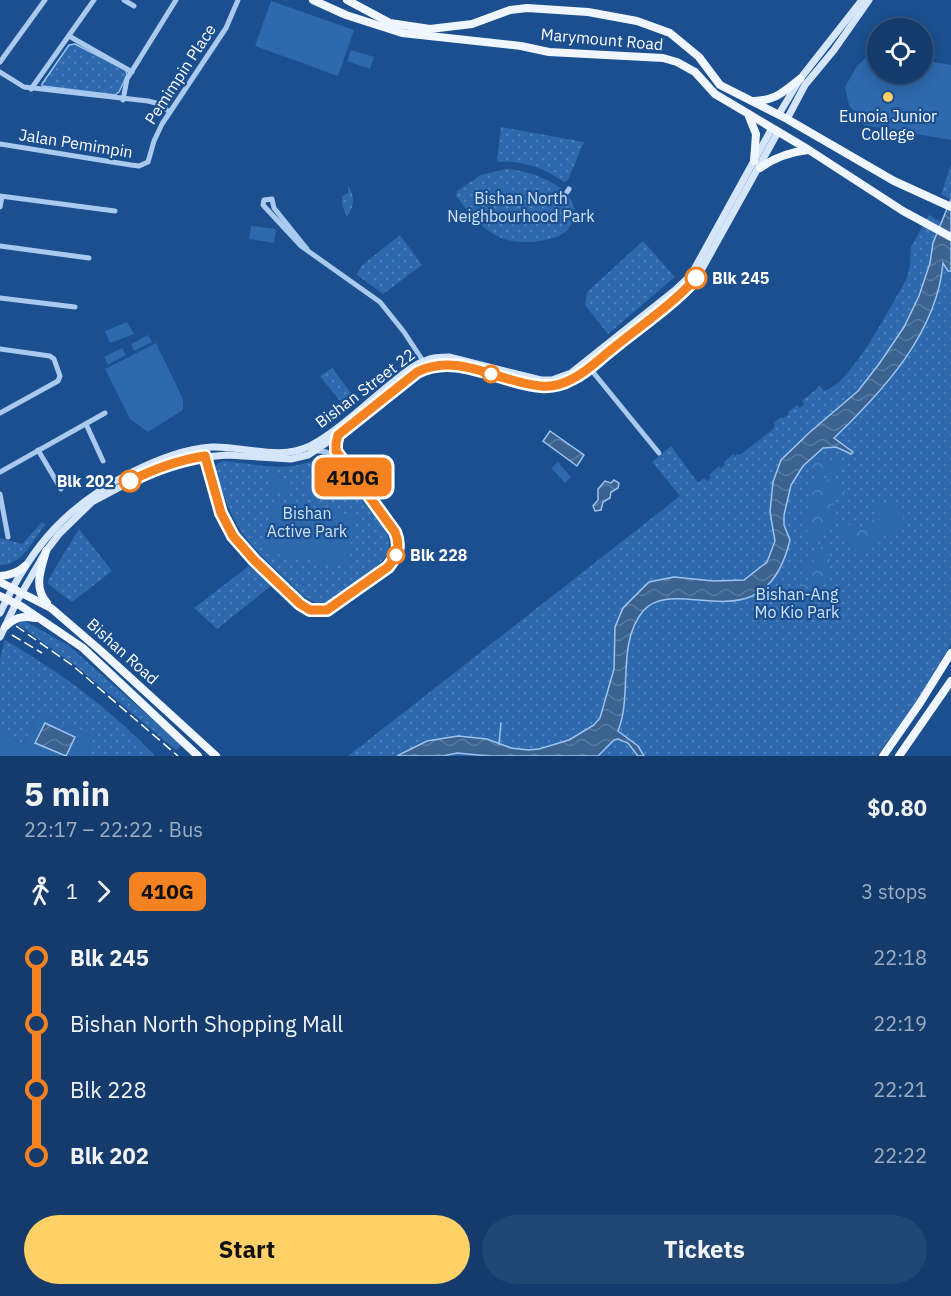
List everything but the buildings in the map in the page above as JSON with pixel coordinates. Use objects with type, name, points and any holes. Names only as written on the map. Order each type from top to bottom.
[{"type":"main road","name":"Marymount Road","points":[[313,0],[346,15],[402,33],[521,46],[549,52],[663,58],[676,62],[695,72],[715,94],[809,150],[903,211],[951,237]]},
{"type":"main road","name":"Marymount Road","points":[[347,0],[390,23],[430,29],[472,24],[510,10],[527,8],[588,12],[637,21],[670,33],[699,57],[720,85],[783,117],[894,181],[951,207]]},
{"type":"main road","points":[[753,101],[779,96],[800,79],[862,0]]},
{"type":"main road","points":[[783,117],[869,0]]},
{"type":"main road","points":[[783,117],[800,79]]},
{"type":"main road","points":[[747,114],[756,134],[757,164],[783,155],[809,150]]},
{"type":"main road","name":"Bishan Street 22","points":[[0,637],[16,603],[46,551],[66,527],[92,502],[142,475],[204,452],[291,459],[316,451],[434,358],[449,357],[541,380],[561,377],[587,365],[682,294],[698,276],[783,117]]},
{"type":"main road","name":"Bishan Street 22","points":[[0,613],[3,597],[12,588],[54,528],[88,498],[112,482],[169,456],[236,448],[291,453],[300,450],[323,438],[411,368],[426,364]]},
{"type":"main road","points":[[46,551],[38,588],[51,608]]},
{"type":"main road","points":[[0,576],[6,576],[26,566]]},
{"type":"main road","name":"Bishan Road","points":[[0,582],[51,608],[102,651],[216,756]]},
{"type":"main road","name":"Bishan Road","points":[[3,597],[16,603],[83,648],[198,756]]},
{"type":"main road","points":[[4,627],[13,619],[20,617],[41,619]]},
{"type":"main road","points":[[883,756],[951,653]]},
{"type":"main road","points":[[899,756],[951,681]]},
{"type":"street","points":[[0,62],[45,0]]},
{"type":"street","points":[[31,89],[94,0]]},
{"type":"street","points":[[124,0],[134,6]]},
{"type":"street","name":"Pemimpin Place","points":[[123,100],[125,86],[132,72],[176,0]]},
{"type":"street","name":"Pemimpin Place","points":[[148,162],[154,141],[170,112],[226,28],[236,1]]},
{"type":"street","points":[[69,36],[132,72]]},
{"type":"street","points":[[0,72],[31,89],[156,103],[170,112]]},
{"type":"street","name":"Jalan Pemimpin","points":[[0,144],[139,166],[148,162]]},
{"type":"street","points":[[0,207],[1,196],[115,211]]},
{"type":"street","points":[[307,249],[274,208],[272,199],[264,200],[263,205],[301,246],[381,302],[426,364]]},
{"type":"street","points":[[0,246],[89,258]]},
{"type":"street","points":[[0,298],[75,307]]},
{"type":"street","points":[[0,350],[50,356],[54,359],[60,376],[58,381],[0,413]]},
{"type":"street","points":[[587,365],[659,453]]},
{"type":"street","points":[[0,472],[105,413]]},
{"type":"street","points":[[86,424],[104,461]]},
{"type":"street","points":[[338,435],[336,451],[349,468],[351,475]]},
{"type":"street","points":[[38,450],[61,489]]},
{"type":"street","points":[[204,452],[221,513],[242,548],[300,604],[310,610],[320,611],[333,608],[388,567],[398,551],[398,539],[395,532],[333,454],[316,451]]},
{"type":"street","points":[[0,494],[8,537]]},
{"type":"green space","points":[[271,1],[354,30],[338,76],[255,46]]},
{"type":"green space","points":[[75,44],[126,70],[127,75],[119,92],[115,95],[43,86],[42,84],[69,45]]},
{"type":"green space","points":[[351,50],[374,57],[370,69],[347,61]]},
{"type":"green space","points":[[867,57],[867,84],[933,84],[933,62],[951,65],[951,140],[864,125],[849,105],[845,87],[857,66]]},
{"type":"green space","points":[[501,127],[584,142],[568,180],[564,182],[541,169],[525,164],[499,162],[497,159]]},
{"type":"green space","points":[[951,165],[951,200],[941,194]]},
{"type":"green space","name":"Bishan North Neighbourhood Park","points":[[506,169],[542,178],[564,192],[572,201],[574,211],[572,223],[567,230],[549,239],[516,242],[493,234],[474,218],[456,196],[457,191],[481,175]]},
{"type":"green space","points":[[500,182],[512,188],[503,207],[491,202]]},
{"type":"green space","points":[[348,185],[353,201],[352,209],[347,217],[342,205],[342,196],[348,193]]},
{"type":"green space","name":"Bishan-Ang Mo Kio Park","points":[[929,215],[951,228],[951,644],[917,701],[877,756],[348,756],[680,496],[652,462],[671,446],[698,483],[704,478],[707,481],[711,478],[709,475],[719,466],[721,468],[725,465],[724,462],[733,454],[740,455],[772,430],[775,425],[773,423],[789,414],[788,412],[797,405],[800,408],[804,404],[802,401],[820,386],[824,391],[835,386],[870,343],[906,280],[910,267],[911,247]]},
{"type":"green space","points":[[251,226],[276,229],[274,243],[249,239]]},
{"type":"green space","points":[[400,235],[422,265],[383,294],[357,275],[361,266]]},
{"type":"green space","points":[[643,241],[675,277],[608,334],[585,305],[587,292]]},
{"type":"green space","points":[[127,322],[134,334],[110,343],[105,331]]},
{"type":"green space","points":[[148,335],[152,342],[134,351],[131,344]]},
{"type":"green space","points":[[156,343],[183,399],[183,410],[148,432],[130,419],[105,369]]},
{"type":"green space","points":[[122,348],[126,355],[108,365],[104,357]]},
{"type":"green space","points":[[332,368],[351,393],[352,398],[349,403],[340,401],[320,376]]},
{"type":"green space","points":[[840,456],[843,466],[835,474],[811,473],[812,461],[820,458],[833,462]]},
{"type":"green space","name":"Bishan Active Park","points":[[321,457],[329,459],[386,531],[389,544],[387,555],[381,562],[343,593],[321,603],[311,601],[302,595],[266,561],[241,531],[228,507],[215,467],[218,463],[225,461],[285,467]]},
{"type":"green space","points":[[558,462],[571,477],[565,483],[551,468]]},
{"type":"green space","points":[[310,475],[333,480],[331,493],[307,489]]},
{"type":"green space","points":[[272,476],[291,480],[290,489],[278,491],[270,489],[269,479]]},
{"type":"green space","points":[[828,479],[846,487],[844,496],[834,500],[834,519],[814,545],[804,524],[810,500],[810,481]]},
{"type":"green space","points":[[274,501],[356,516],[346,567],[265,552]]},
{"type":"green space","points":[[889,502],[905,521],[891,539],[886,538],[874,508]]},
{"type":"green space","points":[[872,519],[884,524],[882,529],[871,545],[858,553],[853,542],[837,532],[840,523],[863,528]]},
{"type":"green space","points":[[42,522],[45,525],[21,557],[8,564],[0,565],[0,538],[22,544]]},
{"type":"green space","points":[[79,529],[112,571],[72,602],[48,584],[48,580]]},
{"type":"green space","points":[[829,541],[829,568],[821,590],[810,607],[797,604],[804,584],[809,580],[805,564],[812,567],[816,550]]},
{"type":"green space","points":[[249,566],[271,586],[217,629],[194,608]]},
{"type":"green space","points":[[25,621],[69,646],[182,745],[176,750],[76,666],[17,624]]},
{"type":"green space","points":[[5,640],[46,665],[84,693],[121,723],[155,756],[86,756],[94,737],[38,713],[24,744],[0,733],[0,659]]},
{"type":"green space","points":[[38,713],[94,737],[86,756],[0,756],[0,733],[24,744]]},
{"type":"water","points":[[951,199],[951,271],[948,271],[943,263],[939,289],[930,313],[905,359],[871,401],[834,438],[853,452],[851,454],[836,447],[823,448],[803,466],[791,485],[784,515],[784,525],[790,540],[778,572],[761,591],[741,600],[658,601],[643,611],[635,624],[627,654],[624,701],[618,731],[638,746],[644,756],[638,756],[628,743],[618,739],[614,740],[598,756],[488,756],[457,753],[443,756],[397,756],[427,741],[458,736],[487,739],[511,748],[528,750],[569,740],[594,725],[600,718],[614,669],[615,627],[623,608],[649,582],[674,577],[713,581],[744,580],[767,562],[775,541],[770,512],[773,482],[781,460],[858,391],[904,327],[919,296],[930,263],[933,243]]},
{"type":"water","points":[[550,431],[584,455],[577,466],[543,441]]},
{"type":"water","points":[[614,480],[619,483],[618,488],[611,492],[610,498],[603,502],[601,510],[595,511],[593,506],[598,500],[598,489],[605,481],[611,483]]},
{"type":"water","points":[[45,723],[75,737],[66,756],[35,743]]},
{"type":"waterway","points":[[75,44],[126,70],[127,75],[119,92],[115,95],[42,86],[69,45],[75,44]]},
{"type":"waterway","points":[[499,744],[501,723]]},
{"type":"railway","points":[[16,626],[72,665],[178,756]]},
{"type":"railway","points":[[12,635],[42,653]]},
{"type":"bus line","name":"410G","points":[[130,481],[165,465],[205,456],[221,513],[242,548],[300,604],[310,610],[320,611],[333,608],[388,567],[398,551],[398,539],[395,532],[351,475],[349,468],[336,451],[338,435],[417,372],[427,367],[442,364],[458,365],[527,384],[554,386],[564,383],[575,378],[682,294],[696,278]]},
{"type":"place","name":"Eunoia Junior College","points":[[888,97]]},
{"type":"place","name":"Blk 245","points":[[696,278]]},
{"type":"place","name":"Blk 202","points":[[130,481]]},
{"type":"place","name":"Blk 228","points":[[396,555]]}]
